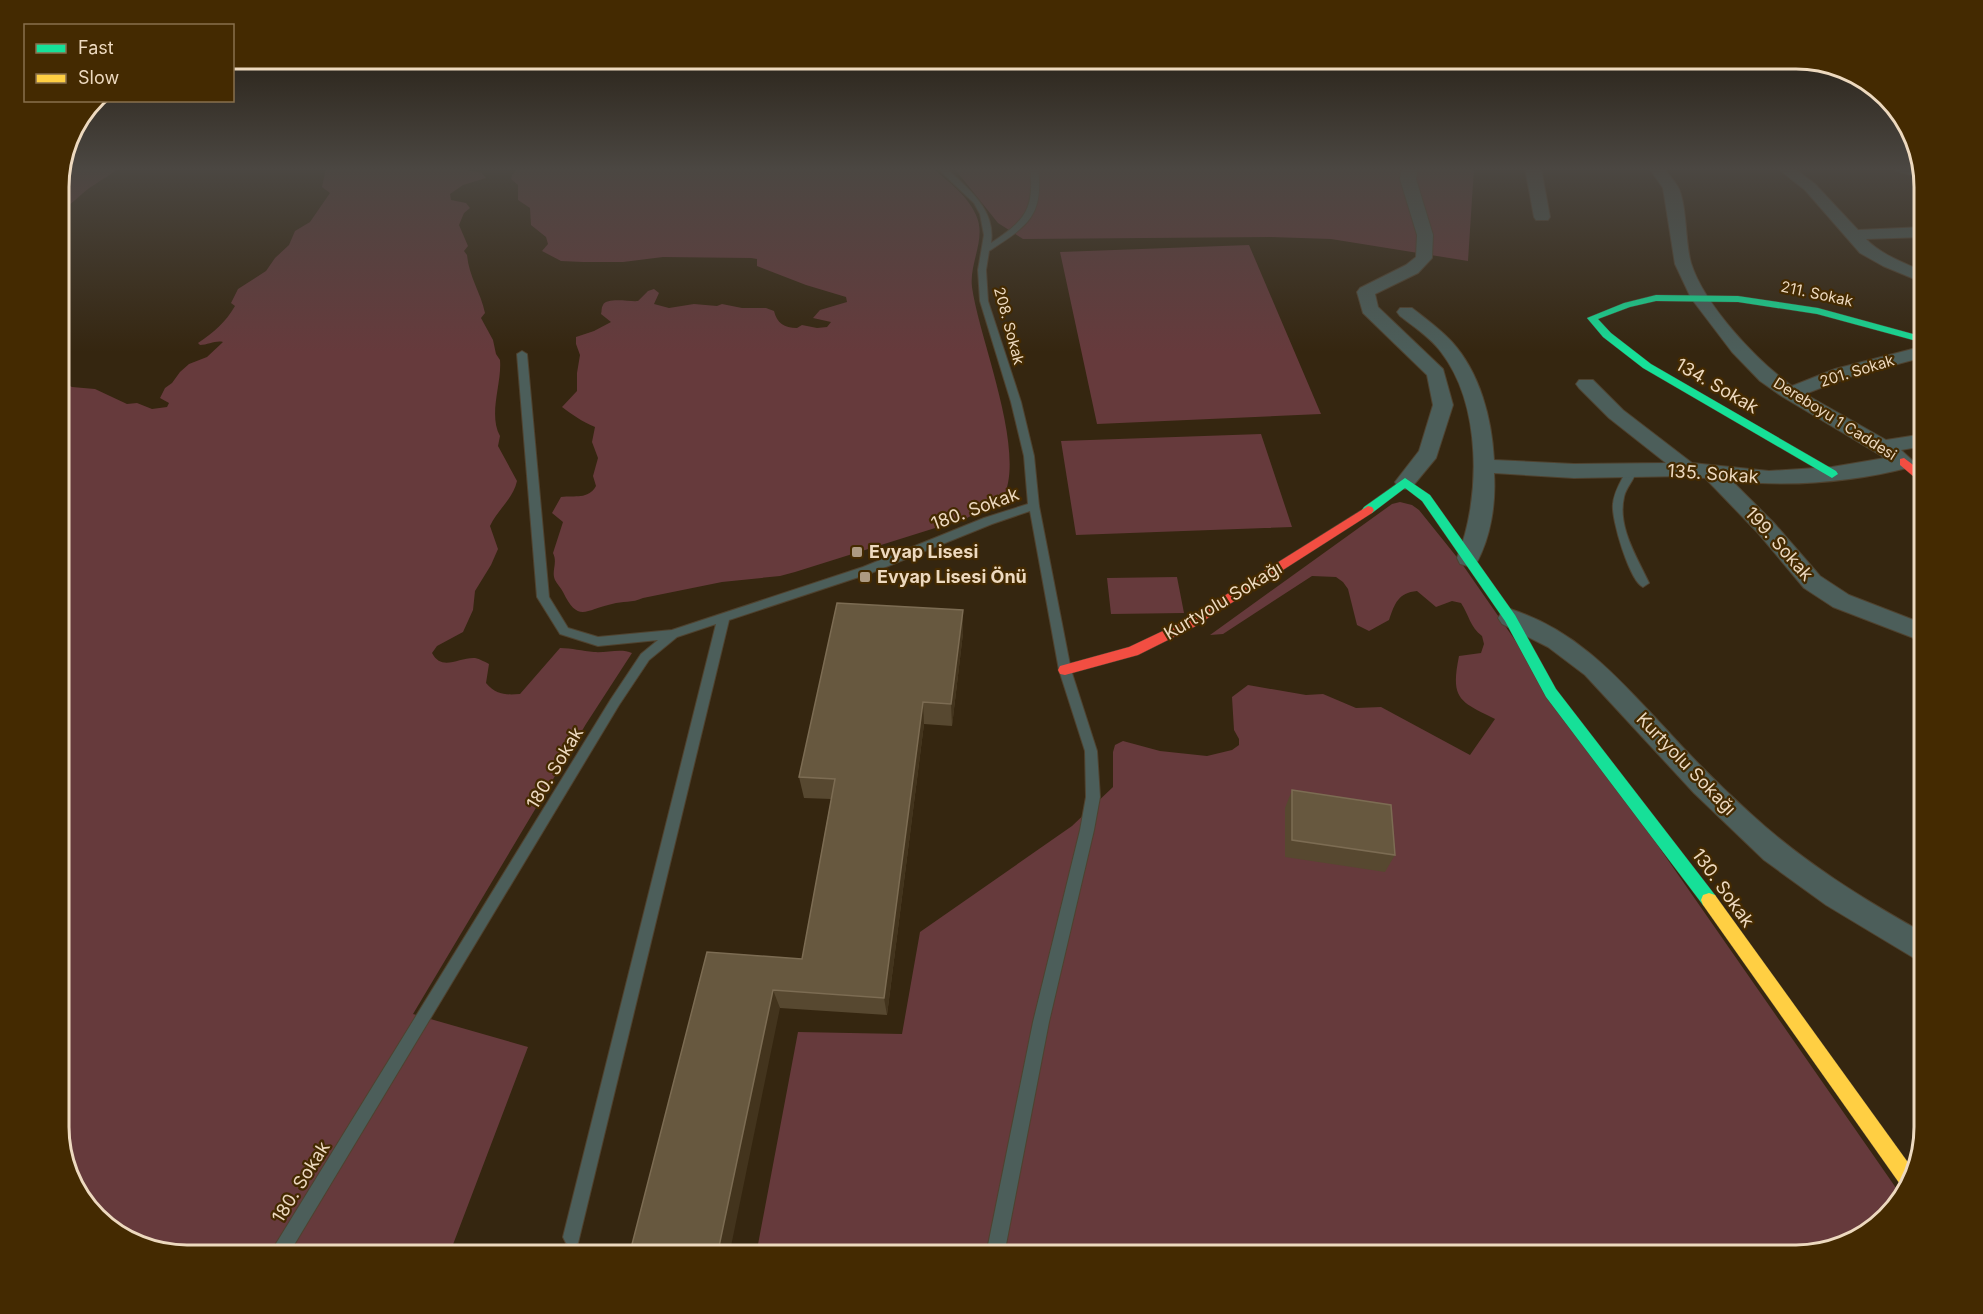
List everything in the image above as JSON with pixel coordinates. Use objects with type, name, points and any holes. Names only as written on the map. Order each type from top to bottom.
[{"type":"street","points":[[1423,229],[1424,258],[1412,269],[1366,292],[1369,309],[1436,373],[1443,405],[1429,453],[1405,482],[1426,498],[1510,618]]},
{"type":"street","name":"Dereboyu 1 Caddesi","points":[[1678,229],[1683,264],[1700,298],[1738,348],[1767,377],[1790,393],[1883,447],[1914,470]]},
{"type":"street","points":[[1850,229],[1866,249],[1914,273]]},
{"type":"street","points":[[1854,234],[1914,232]]},
{"type":"street","name":"211. Sokak","points":[[1592,318],[1651,299],[1744,299],[1804,306],[1914,337]]},
{"type":"street","points":[[1406,312],[1448,347],[1459,363],[1474,402],[1485,466],[1481,524],[1477,543],[1468,558]]},
{"type":"street","name":"134. Sokak","points":[[1592,318],[1607,335],[1647,366],[1832,474]]},
{"type":"street","name":"201. Sokak","points":[[1790,393],[1842,373],[1914,354]]},
{"type":"street","name":"199. Sokak","points":[[1586,384],[1616,414],[1698,470],[1766,528],[1812,582],[1841,601],[1914,629]]},
{"type":"street","points":[[1883,447],[1914,442]]},
{"type":"street","name":"135. Sokak","points":[[1485,466],[1631,471],[1698,470],[1739,477],[1769,478],[1832,474],[1904,462]]},
{"type":"street","name":"Kurtyolu Sokağı","points":[[1065,670],[1133,651],[1189,624],[1357,518],[1405,482]]},
{"type":"street","name":"Kurtyolu Sokağı","points":[[1510,618],[1543,633],[1589,665],[1615,688],[1702,784],[1755,836],[1805,876],[1862,914],[1914,943]]},
{"type":"street","name":"130. Sokak","points":[[1510,618],[1551,693],[1691,874],[1904,1173]]},
{"type":"lane","name":"208. Sokak","points":[[987,229],[981,281],[984,301],[1016,402],[1029,456],[1034,506],[1065,670],[1091,751],[1092,797],[1078,873],[1041,1022],[997,1245]]},
{"type":"lane","points":[[986,250],[1016,229]]},
{"type":"lane","points":[[522,354],[543,597],[564,631],[598,642],[673,634]]},
{"type":"lane","points":[[1631,471],[1631,477],[1623,486],[1619,496],[1618,518],[1643,583]]},
{"type":"lane","name":"180. Sokak","points":[[285,1245],[615,702],[645,657],[673,634],[867,570],[988,521],[1034,506]]},
{"type":"lane","points":[[572,1237],[724,617]]},
{"type":"shaded area","points":[[461,229],[468,246],[464,251],[485,313],[481,318],[493,340],[500,360],[495,409],[500,436],[498,446],[517,481],[512,493],[490,526],[498,549],[475,591],[473,610],[463,632],[437,646],[432,653],[436,659],[446,663],[469,658],[481,660],[489,664],[486,683],[490,687],[497,692],[520,694],[560,648],[632,653],[586,724],[413,1014],[528,1047],[453,1245],[179,1245],[164,1243],[135,1233],[103,1211],[93,1199],[78,1172],[70,1143],[69,386],[95,389],[127,404],[137,403],[152,409],[167,407],[169,403],[160,398],[165,388],[189,364],[207,357],[223,342],[200,345],[198,343],[227,317],[235,306],[231,303],[238,289],[266,271],[275,258],[289,245],[295,231]]},
{"type":"shaded area","points":[[536,229],[980,229],[972,287],[1006,425],[1009,478],[1003,498],[967,518],[780,576],[722,582],[616,603],[589,611],[578,611],[568,602],[554,577],[553,553],[563,522],[552,513],[561,497],[585,495],[596,486],[593,476],[598,458],[592,442],[595,427],[562,407],[577,391],[580,355],[576,337],[611,322],[601,314],[603,305],[614,300],[638,301],[648,291],[654,289],[659,293],[654,304],[669,308],[694,304],[717,306],[722,304],[742,308],[766,308],[774,311],[779,322],[785,326],[797,328],[802,325],[817,328],[827,327],[831,322],[813,318],[820,310],[847,302],[846,297],[806,285],[757,266],[757,259],[663,257],[623,262],[561,261],[542,251],[548,244],[546,237]]},
{"type":"shaded area","points":[[1008,229],[1470,229],[1468,261],[1331,239],[1271,237],[1023,239]]},
{"type":"shaded area","points":[[1249,245],[1321,414],[1097,424],[1060,252]]},
{"type":"shaded area","points":[[1261,434],[1292,527],[1076,535],[1061,441]]},
{"type":"shaded area","points":[[1400,502],[1412,505],[1419,510],[1460,561],[1896,1189],[1885,1205],[1868,1221],[1841,1236],[1812,1244],[1796,1245],[758,1245],[798,1032],[902,1034],[920,932],[1072,826],[1113,787],[1115,745],[1123,741],[1160,751],[1207,756],[1232,750],[1239,745],[1239,739],[1234,730],[1232,697],[1248,685],[1306,695],[1323,694],[1356,708],[1381,707],[1470,755],[1495,719],[1466,703],[1457,691],[1459,656],[1481,653],[1484,644],[1482,636],[1472,625],[1461,603],[1452,601],[1436,607],[1417,591],[1411,592],[1398,600],[1389,620],[1369,631],[1357,625],[1348,589],[1343,582],[1336,577],[1312,576],[1223,634],[1210,635],[1392,504]]},
{"type":"shaded area","points":[[1177,577],[1184,613],[1111,614],[1107,578]]},
{"type":"building","points":[[837,603],[963,610],[951,704],[923,702],[884,998],[773,990],[719,1245],[632,1245],[707,952],[802,959],[835,779],[799,777]]},
{"type":"building","points":[[1292,790],[1391,805],[1395,855],[1292,840]]},
{"type":"traffic: fast","points":[[1832,474],[1647,366],[1607,335],[1592,318],[1627,305],[1656,298],[1738,299],[1818,311],[1914,337]]},
{"type":"traffic: fast","points":[[1368,510],[1405,482],[1426,498],[1510,618],[1551,693],[1709,900]]},
{"type":"traffic: slow","points":[[1709,900],[1904,1174]]},
{"type":"traffic: jam","points":[[1904,462],[1914,470]]},
{"type":"traffic: jam","points":[[1065,670],[1133,651],[1189,624],[1368,510]]},
{"type":"place","name":"Evyap Lisesi","points":[[857,552]]},
{"type":"place","name":"Evyap Lisesi Önü","points":[[865,577]]}]
